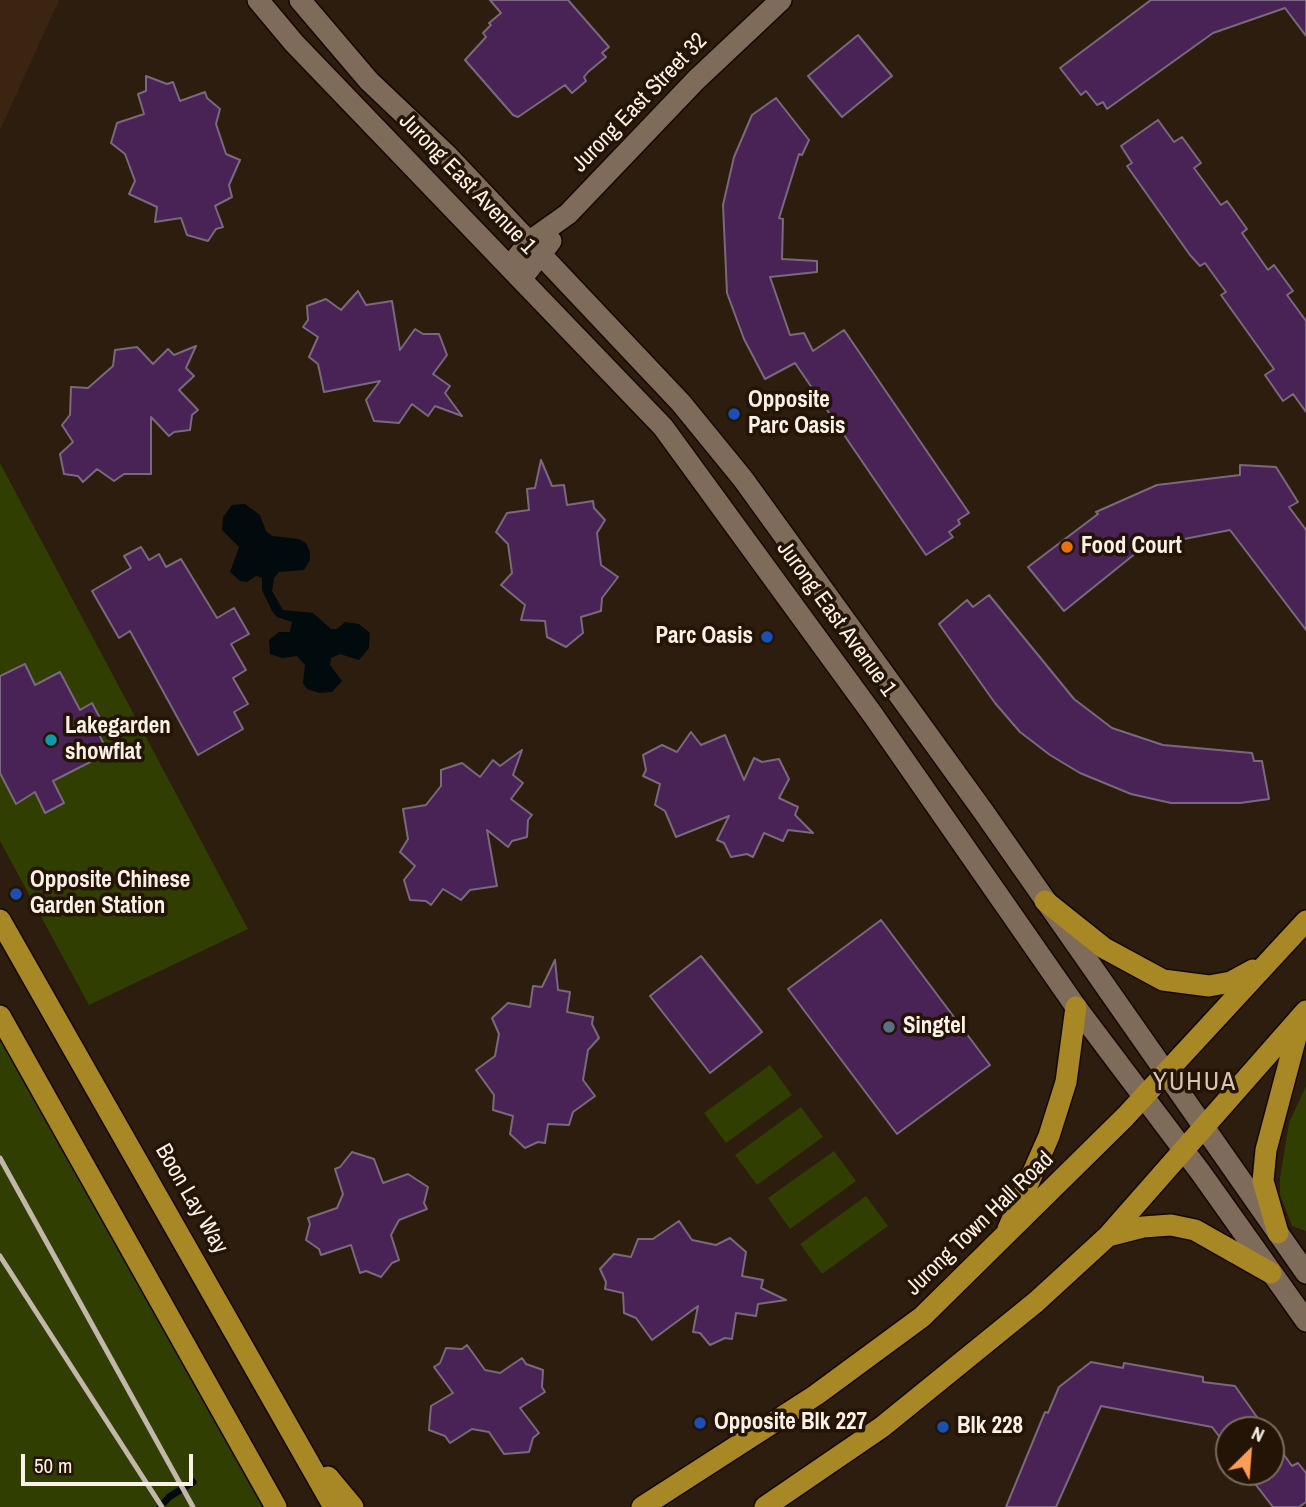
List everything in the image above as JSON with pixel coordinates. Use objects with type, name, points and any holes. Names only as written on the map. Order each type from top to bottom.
[{"type":"main road","points":[[1045,901],[1104,947],[1163,980],[1209,986],[1231,982],[1264,964]]},
{"type":"main road","name":"Boon Lay Way","points":[[0,920],[334,1507]]},
{"type":"main road","name":"Jurong Town Hall Road","points":[[642,1507],[816,1395],[912,1325],[1005,1237],[1143,1097],[1306,921]]},
{"type":"main road","points":[[1005,1237],[1049,1136],[1063,1093],[1076,1007]]},
{"type":"main road","points":[[765,1507],[882,1427],[1036,1302],[1108,1236],[1303,1013]]},
{"type":"main road","points":[[1278,1233],[1263,1181],[1266,1150],[1303,1013]]},
{"type":"main road","points":[[0,1016],[276,1507]]},
{"type":"main road","points":[[1108,1236],[1143,1227],[1171,1225],[1195,1230],[1271,1273]]},
{"type":"main road","points":[[291,1432],[353,1507]]},
{"type":"main road","points":[[258,1474],[264,1507]]},
{"type":"street","name":"Jurong East Avenue 1","points":[[258,0],[294,43],[663,427],[873,715],[1076,1007],[1184,1150],[1306,1321]]},
{"type":"street","name":"Jurong East Avenue 1","points":[[300,0],[369,80],[446,153],[681,403],[743,479],[1045,901],[1306,1273]]},
{"type":"street","name":"Jurong East Street 32","points":[[516,272],[696,80],[781,0]]},
{"type":"shaded area","points":[[0,0],[59,0],[0,130]]},
{"type":"shaded area","points":[[245,504],[260,515],[266,531],[272,536],[299,539],[306,543],[310,552],[310,560],[304,570],[279,572],[274,578],[272,591],[283,610],[313,613],[331,629],[337,629],[345,622],[359,624],[370,633],[369,648],[359,660],[340,654],[331,658],[330,665],[342,681],[332,692],[319,693],[307,689],[303,683],[305,665],[297,656],[282,658],[270,654],[269,640],[279,632],[290,632],[292,622],[277,617],[272,611],[262,590],[262,578],[256,576],[247,582],[240,581],[230,572],[239,547],[222,530],[223,517],[232,505]]},
{"type":"green space","points":[[0,463],[248,929],[89,1005],[0,841]]},
{"type":"green space","points":[[0,1016],[264,1507],[0,1507]]},
{"type":"green space","points":[[770,1065],[792,1095],[726,1143],[704,1113]]},
{"type":"green space","points":[[1306,1086],[1306,1231],[1292,1226],[1280,1195],[1280,1178],[1289,1123]]},
{"type":"green space","points":[[801,1107],[823,1137],[757,1185],[735,1155]]},
{"type":"green space","points":[[834,1151],[856,1181],[790,1229],[768,1198]]},
{"type":"green space","points":[[866,1196],[888,1226],[822,1274],[800,1244]]},
{"type":"building","points":[[490,0],[568,0],[609,47],[602,53],[606,57],[588,72],[584,77],[586,81],[572,93],[565,85],[518,117],[513,115],[465,60],[486,37],[483,33],[491,25],[489,23],[501,13]]},
{"type":"building","points":[[1151,0],[1306,0],[1306,36],[1285,8],[1213,33],[1107,109],[1103,102],[1097,105],[1086,91],[1081,95],[1060,68]]},
{"type":"building","points":[[858,35],[892,76],[842,117],[808,76]]},
{"type":"building","points":[[146,76],[167,84],[173,82],[180,101],[205,92],[207,98],[220,109],[216,124],[226,154],[240,160],[229,185],[232,197],[215,206],[223,227],[216,229],[208,241],[187,235],[181,218],[155,222],[157,207],[129,194],[135,181],[125,154],[111,143],[117,123],[144,114],[138,94],[146,91]]},
{"type":"building","points":[[776,98],[809,140],[802,155],[799,154],[779,218],[783,219],[782,259],[817,261],[817,272],[770,277],[790,335],[804,333],[813,351],[844,330],[969,513],[958,520],[960,524],[949,532],[953,537],[926,555],[795,363],[765,379],[744,339],[727,293],[723,205],[734,157],[752,115]]},
{"type":"building","points":[[1158,120],[1174,142],[1182,137],[1201,163],[1194,168],[1221,205],[1227,201],[1247,229],[1242,233],[1268,270],[1274,265],[1293,291],[1287,295],[1306,321],[1306,412],[1293,394],[1283,401],[1265,375],[1274,369],[1221,295],[1226,292],[1205,263],[1200,266],[1190,255],[1127,166],[1132,163],[1121,146]]},
{"type":"building","points":[[358,291],[366,305],[392,301],[400,350],[415,329],[423,334],[439,334],[447,355],[433,374],[450,386],[445,393],[462,416],[435,406],[428,416],[412,404],[399,423],[374,421],[366,400],[380,381],[324,392],[318,364],[309,357],[318,337],[303,327],[308,320],[307,306],[326,299],[341,310]]},
{"type":"building","points":[[196,346],[186,368],[194,376],[179,390],[198,410],[192,415],[190,430],[174,432],[169,436],[151,417],[151,474],[124,474],[114,481],[97,469],[83,482],[78,476],[64,474],[60,454],[73,442],[62,425],[70,415],[71,387],[88,388],[113,366],[115,350],[137,347],[153,364],[168,349],[174,355]]},
{"type":"building","points":[[541,460],[552,486],[564,485],[567,505],[593,501],[594,508],[605,520],[597,533],[601,565],[618,577],[602,598],[601,611],[581,617],[583,633],[566,647],[547,637],[545,621],[521,620],[525,605],[501,585],[512,573],[508,544],[496,532],[507,513],[529,510],[527,489],[535,488]]},
{"type":"building","points":[[1240,465],[1276,467],[1298,502],[1289,507],[1306,530],[1306,630],[1230,530],[1169,542],[1136,553],[1064,611],[1028,567],[1098,514],[1096,512],[1157,485],[1240,475]]},
{"type":"building","points":[[141,547],[149,560],[159,554],[166,567],[181,559],[217,618],[234,608],[249,634],[231,644],[246,670],[233,678],[248,704],[234,712],[243,729],[198,755],[130,631],[119,638],[92,591],[131,568],[124,556]]},
{"type":"building","points":[[989,595],[1074,699],[1112,728],[1163,745],[1252,753],[1254,761],[1262,761],[1269,799],[1240,803],[1171,803],[1131,794],[1080,773],[1050,755],[1020,732],[995,703],[939,624],[967,600],[973,607]]},
{"type":"building","name":"Lakegarden showflat","points":[[25,664],[35,685],[60,672],[80,710],[92,703],[103,724],[99,734],[105,747],[95,752],[98,758],[53,781],[64,803],[45,813],[35,792],[16,804],[0,773],[0,676]]},
{"type":"building","points":[[691,732],[701,745],[725,735],[744,780],[754,758],[762,762],[779,759],[789,779],[779,798],[798,807],[795,815],[813,833],[788,830],[783,841],[764,833],[753,857],[747,854],[731,857],[724,843],[717,840],[729,816],[676,837],[665,811],[655,805],[660,784],[643,776],[646,770],[643,755],[662,745],[677,752]]},
{"type":"building","points":[[522,750],[513,775],[523,783],[511,799],[532,815],[528,820],[527,837],[512,841],[508,847],[487,830],[497,886],[470,890],[461,900],[443,889],[431,905],[426,901],[410,900],[404,880],[415,866],[400,852],[408,839],[403,809],[426,805],[441,786],[441,770],[462,763],[480,777],[493,760],[500,766]]},
{"type":"building","name":"Singtel","points":[[881,920],[990,1065],[897,1134],[788,989]]},
{"type":"building","points":[[701,956],[762,1032],[710,1073],[650,996]]},
{"type":"building","points":[[555,960],[558,990],[570,992],[567,1012],[593,1017],[592,1024],[599,1038],[588,1050],[583,1080],[595,1096],[573,1112],[569,1125],[548,1124],[545,1143],[538,1142],[525,1148],[510,1134],[513,1116],[493,1110],[494,1095],[476,1070],[495,1056],[499,1034],[492,1018],[508,1003],[530,1007],[533,986],[542,987]]},
{"type":"building","points":[[352,1152],[374,1159],[383,1183],[408,1174],[428,1187],[424,1203],[427,1209],[399,1220],[391,1235],[399,1260],[392,1263],[381,1277],[366,1271],[360,1273],[351,1245],[321,1255],[319,1249],[306,1240],[310,1224],[308,1218],[337,1208],[343,1194],[335,1169],[340,1167]]},
{"type":"building","points":[[679,1221],[692,1240],[716,1245],[730,1238],[746,1252],[742,1276],[763,1280],[761,1288],[786,1300],[758,1304],[756,1316],[736,1313],[732,1339],[725,1338],[710,1345],[700,1333],[693,1332],[698,1306],[652,1340],[636,1318],[624,1313],[623,1293],[605,1289],[606,1282],[600,1269],[614,1254],[631,1257],[638,1239],[653,1239]]},
{"type":"building","points":[[467,1345],[485,1370],[500,1373],[522,1358],[526,1364],[543,1370],[542,1387],[545,1392],[520,1408],[539,1433],[533,1438],[529,1452],[504,1454],[489,1432],[472,1429],[450,1443],[445,1436],[429,1430],[431,1406],[453,1393],[434,1367],[440,1363],[446,1348],[462,1349]]},
{"type":"building","points":[[1091,1362],[1123,1368],[1124,1363],[1203,1377],[1203,1382],[1235,1386],[1256,1416],[1215,1416],[1215,1431],[1212,1427],[1101,1406],[1056,1507],[1006,1507],[1045,1412],[1048,1413],[1059,1387]]},
{"type":"building","points":[[1285,1456],[1292,1466],[1298,1463],[1306,1473],[1306,1502],[1299,1507],[1273,1507],[1257,1486],[1285,1486]]},
{"type":"waterway","points":[[160,1507],[169,1497],[193,1482]]},
{"type":"railway","points":[[0,1158],[193,1507]]},
{"type":"railway","points":[[0,1256],[162,1507]]},
{"type":"place","name":"Opposite Parc Oasis","points":[[734,414]]},
{"type":"place","name":"Food Court","points":[[1067,547]]},
{"type":"place","name":"Parc Oasis","points":[[767,637]]},
{"type":"place","name":"Lakegarden showflat","points":[[51,740]]},
{"type":"place","name":"Opposite Chinese Garden Station","points":[[16,894]]},
{"type":"place","name":"Singtel","points":[[889,1027]]},
{"type":"place","name":"Opposite Blk 227","points":[[700,1423]]},
{"type":"place","name":"Blk 228","points":[[943,1427]]},
{"type":"district","name":"YUHUA","points":[[1195,1083]]}]
